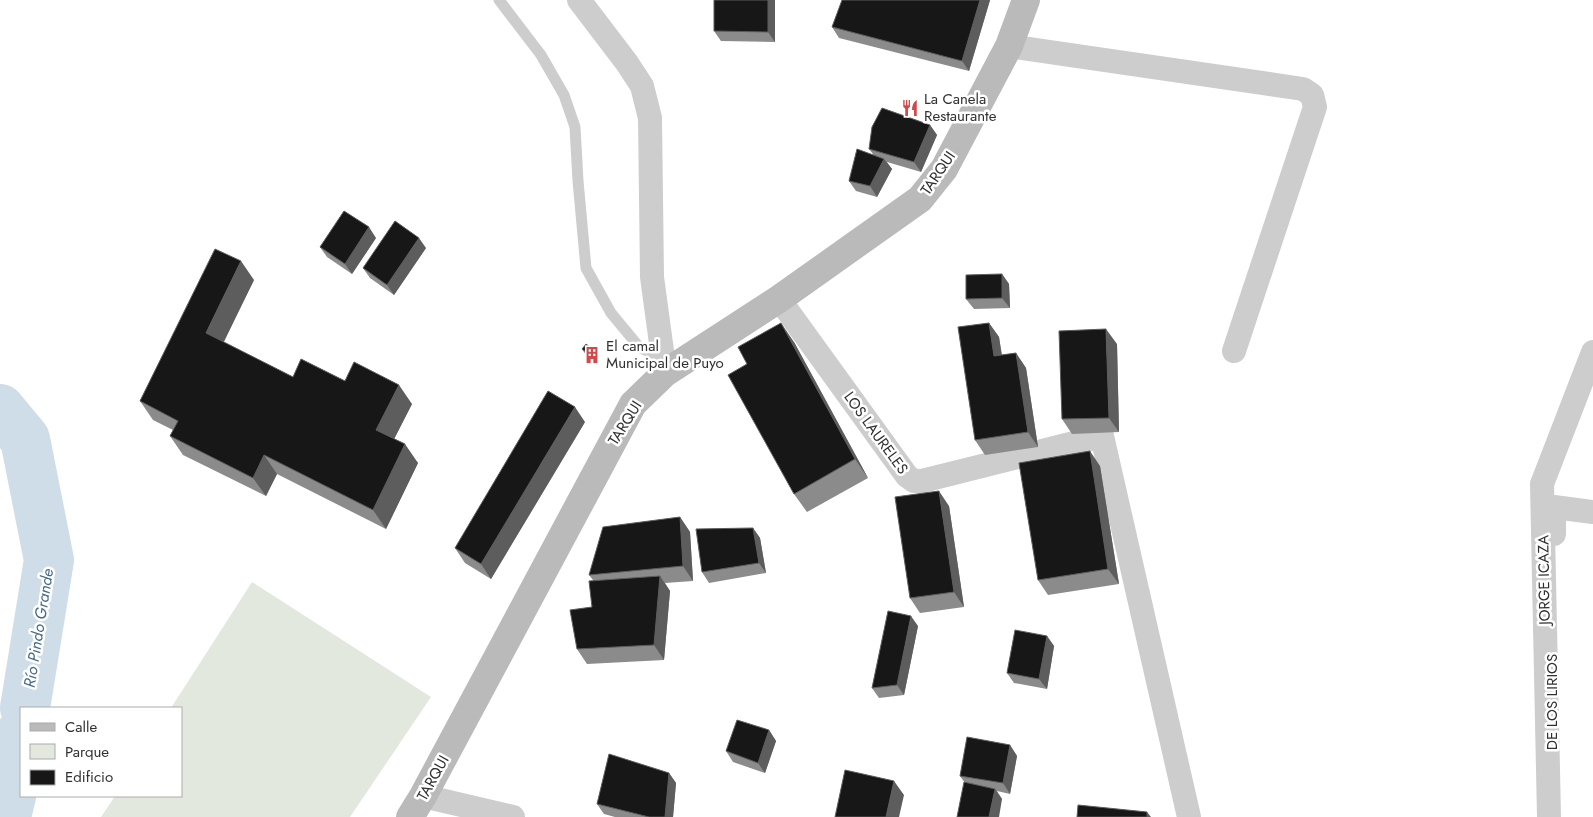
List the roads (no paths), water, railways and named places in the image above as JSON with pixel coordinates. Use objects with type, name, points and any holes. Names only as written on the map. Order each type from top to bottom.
[{"type":"street","points":[[579,0],[642,86],[650,118],[652,277],[663,365]]},
{"type":"street","name":"TARQUI","points":[[417,807],[633,404],[663,365],[779,300],[920,199],[944,169],[1009,46],[1026,0]]},
{"type":"street","points":[[1009,46],[1303,90],[1312,95],[1315,107],[1234,351]]},
{"type":"street","name":"LOS LAURELES","points":[[779,300],[907,476],[914,480],[922,481],[1102,436],[1189,817]]},
{"type":"street","name":"JORGE ICAZA","points":[[1550,817],[1542,484],[1593,352]]},
{"type":"street","name":"DE LOS LIRIOS","points":[[1550,817],[1554,508],[1593,512]]},
{"type":"street","points":[[417,807],[513,817]]},
{"type":"lane","points":[[499,0],[541,55],[564,94],[574,127],[586,268],[611,313],[640,348],[663,365]]},
{"type":"waterway","name":"Río Pindo Grande","points":[[0,409],[25,439],[49,560],[25,707]]},
{"type":"waterway","name":"Río Pindo Grande","points":[[6,817],[20,739]]},
{"type":"place","name":"La Canela Restaurante","points":[[910,108]]},
{"type":"place","name":"El camal Municipal de Puyo","points":[[592,355]]}]
